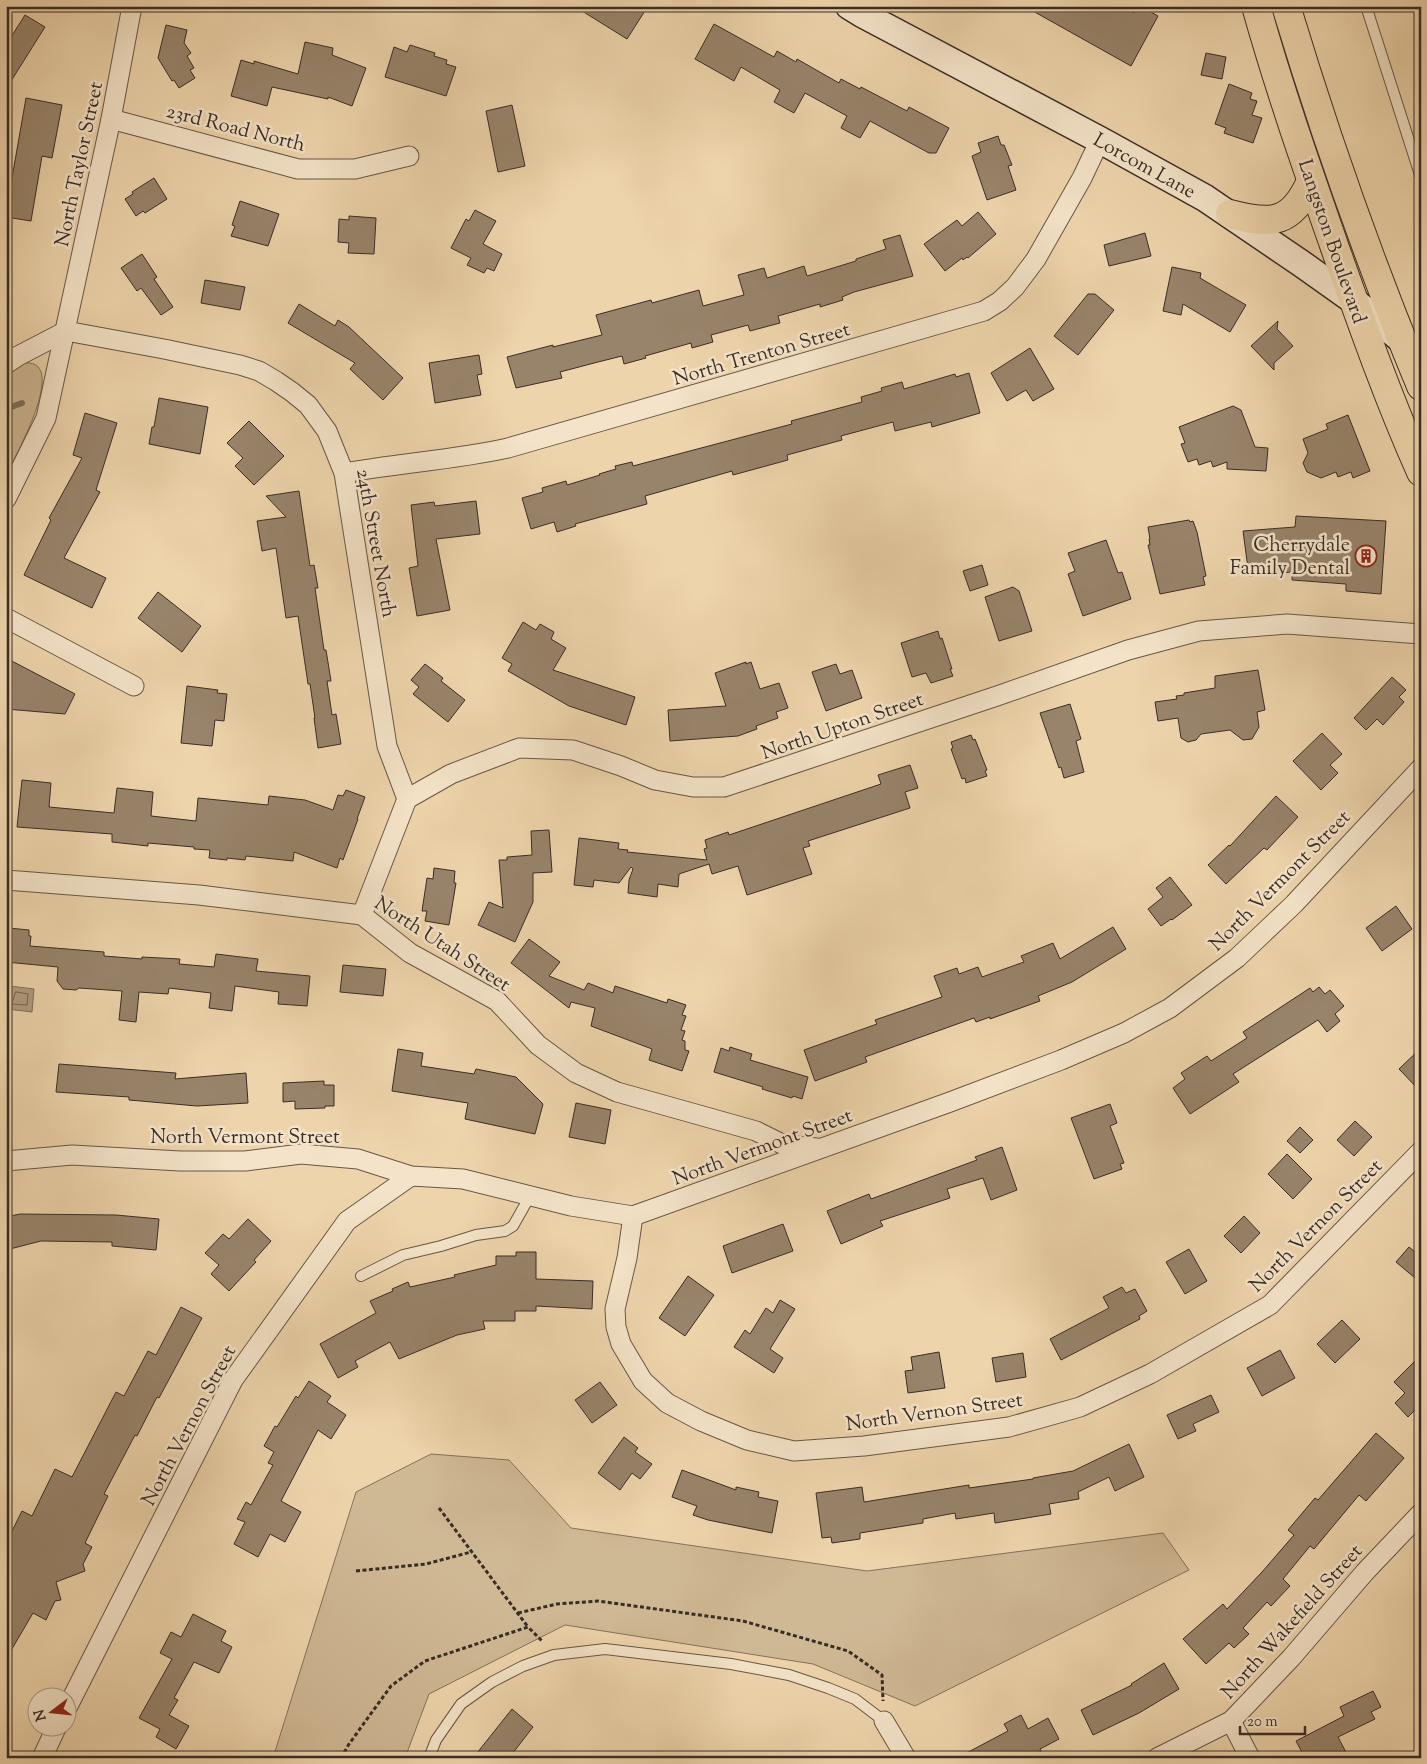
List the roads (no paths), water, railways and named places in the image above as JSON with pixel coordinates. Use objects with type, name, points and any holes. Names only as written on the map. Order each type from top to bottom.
[{"type":"main road","name":"Langston Boulevard","points":[[1286,6],[1328,140],[1411,348],[1421,386]]},
{"type":"main road","name":"Langston Boulevard","points":[[1260,8],[1311,181],[1379,372],[1421,472]]},
{"type":"main road","points":[[1230,214],[1251,220],[1267,221],[1280,218],[1292,211],[1304,198],[1311,181]]},
{"type":"street","name":"North Taylor Street","points":[[6,499],[46,418],[111,119],[132,6]]},
{"type":"street","name":"Lorcom Lane","points":[[849,6],[1205,198],[1354,301],[1411,348]]},
{"type":"street","name":"23rd Road North","points":[[111,119],[298,169],[355,169],[410,156]]},
{"type":"street","name":"North Trenton Street","points":[[344,473],[387,465],[479,454],[508,448],[984,311],[1000,301],[1015,287],[1036,259],[1082,178],[1100,140]]},
{"type":"street","points":[[6,364],[66,331]]},
{"type":"street","name":"24th Street North","points":[[66,331],[164,348],[259,371],[292,392],[308,406],[327,431],[344,473],[388,746],[407,800]]},
{"type":"street","points":[[6,618],[134,686]]},
{"type":"street","name":"North Upton Street","points":[[407,800],[451,774],[519,748],[573,750],[655,780],[693,787],[724,787],[1128,650],[1199,631],[1287,624],[1421,634]]},
{"type":"street","name":"North Vermont Street","points":[[6,1161],[72,1155],[180,1161],[244,1161],[301,1154],[358,1159],[411,1176],[463,1179],[571,1206],[633,1216],[1061,1060],[1124,1033],[1170,1008],[1237,958],[1294,904],[1421,768]]},
{"type":"street","points":[[362,915],[407,800]]},
{"type":"street","name":"North Utah Street","points":[[6,880],[199,895],[362,915],[410,952],[497,1001],[538,1045],[576,1073],[617,1092],[756,1131],[784,1145],[820,1149]]},
{"type":"street","name":"North Vernon Street","points":[[633,1216],[627,1258],[615,1309],[616,1327],[621,1344],[643,1382],[667,1403],[701,1421],[747,1440],[794,1451],[864,1446],[1009,1427],[1080,1407],[1150,1374],[1270,1306],[1421,1151]]},
{"type":"street","name":"North Vernon Street","points":[[78,1686],[233,1380],[347,1221],[411,1176]]},
{"type":"street","name":"North Wakefield Street","points":[[1157,1758],[1231,1721],[1291,1658],[1365,1572],[1421,1513]]},
{"type":"street","points":[[884,1721],[906,1758]]},
{"type":"street","points":[[1231,1721],[1250,1758]]},
{"type":"street","points":[[42,1758],[52,1736]]},
{"type":"lane","points":[[1366,6],[1421,178]]},
{"type":"lane","points":[[360,1276],[403,1255],[476,1235],[505,1231],[513,1226],[530,1196]]},
{"type":"lane","points":[[429,1758],[436,1740],[461,1704],[492,1682],[523,1666],[554,1655],[605,1649],[731,1664],[789,1675],[828,1688],[855,1700],[884,1721]]},
{"type":"water","points":[[10,986],[34,989],[32,1012],[7,1009]]},
{"type":"waterway","points":[[6,409],[22,403]]},
{"type":"place","name":"Cherrydale Family Dental","points":[[1366,556]]}]
